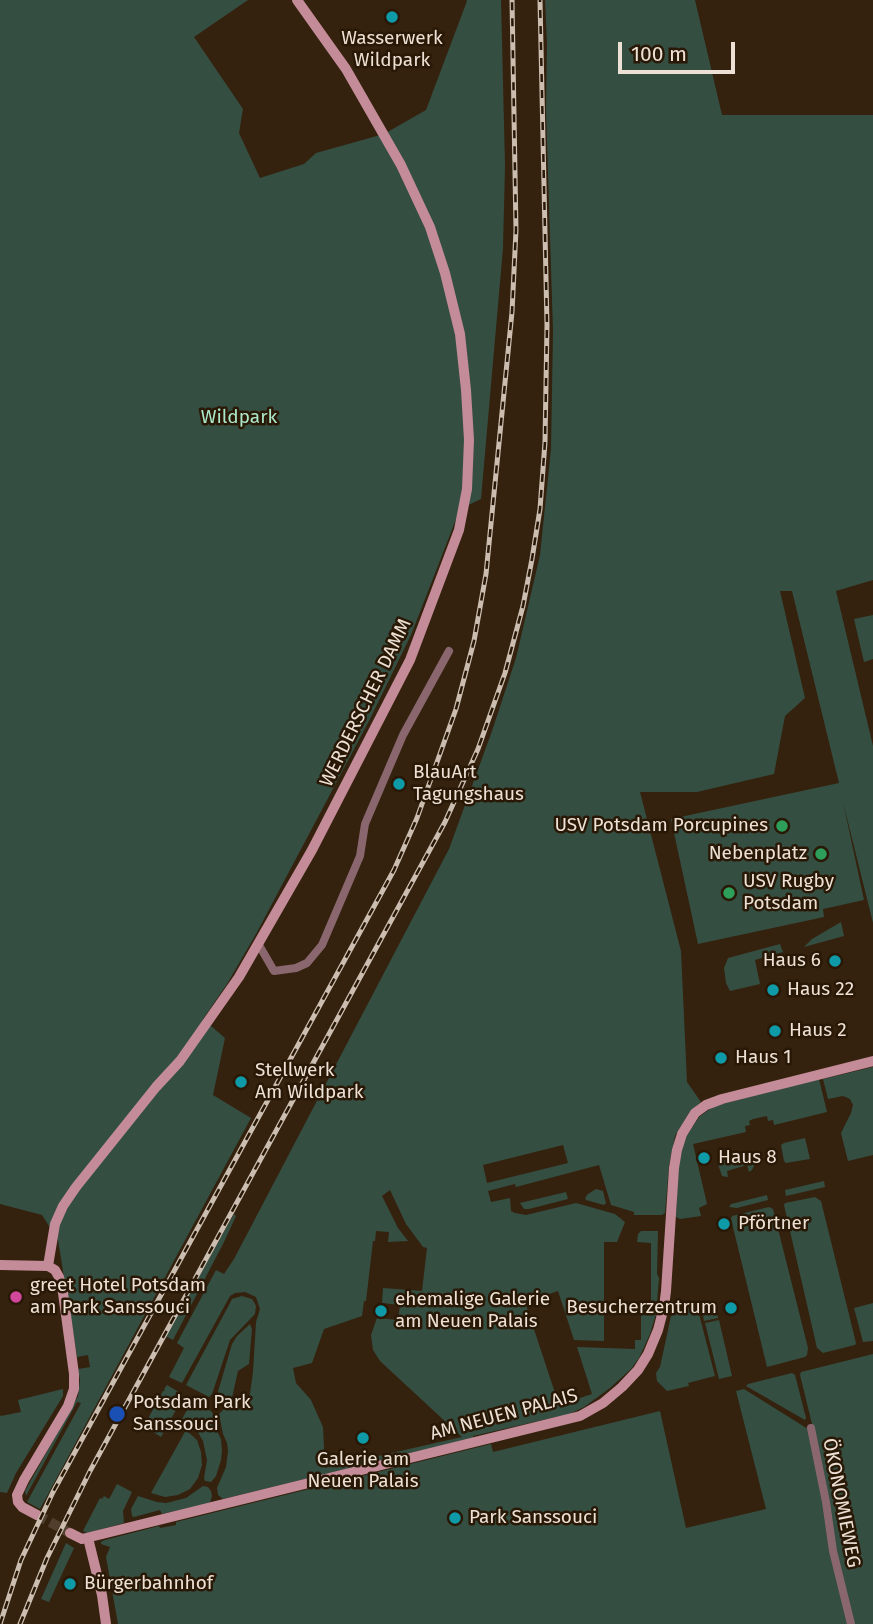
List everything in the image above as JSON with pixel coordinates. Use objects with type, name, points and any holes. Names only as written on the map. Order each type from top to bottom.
[{"type":"street","name":"WERDERSCHER DAMM","points":[[48,1266],[55,1224],[63,1206],[76,1186],[180,1061],[239,977],[313,850],[410,660],[459,530],[467,489],[470,440],[460,334],[445,273],[430,227],[401,164],[367,104],[298,0]]},
{"type":"street","points":[[259,945],[274,971],[296,968],[307,963],[322,945],[360,856],[365,824],[403,735],[449,651]]},
{"type":"street","name":"AM NEUEN PALAIS","points":[[88,1538],[580,1416],[603,1403],[638,1370],[658,1330],[666,1291],[677,1150],[682,1134],[695,1113],[722,1098],[873,1061]]},
{"type":"street","points":[[0,1265],[48,1266],[55,1270],[61,1285],[74,1389],[68,1406],[17,1495],[22,1507],[37,1516]]},
{"type":"street","name":"ÖKONOMIEWEG","points":[[811,1429],[824,1489],[833,1551],[851,1624]]},
{"type":"street","points":[[70,1533],[82,1539],[88,1538],[106,1624]]},
{"type":"green space","name":"Wildpark","points":[[0,0],[248,0],[194,37],[243,109],[239,133],[260,178],[304,164],[316,153],[384,134],[426,110],[466,0],[501,0],[505,166],[503,248],[481,499],[460,509],[411,635],[370,719],[256,934],[203,1019],[225,1038],[213,1095],[251,1118],[40,1509],[27,1502],[81,1403],[77,1402],[26,1496],[25,1491],[78,1396],[78,1369],[90,1367],[88,1355],[77,1357],[58,1240],[42,1215],[0,1204]]},
{"type":"green space","points":[[545,0],[695,0],[722,115],[873,115],[873,580],[836,591],[873,746],[873,923],[843,802],[864,900],[823,909],[824,917],[698,944],[671,819],[839,783],[792,591],[780,591],[805,698],[785,716],[774,774],[697,792],[640,792],[681,951],[687,1082],[701,1102],[689,1113],[675,1136],[665,1213],[634,1215],[634,1212],[611,1205],[599,1165],[516,1187],[515,1184],[488,1191],[491,1202],[510,1198],[511,1211],[515,1213],[526,1215],[576,1203],[615,1214],[625,1222],[617,1242],[604,1242],[604,1341],[574,1340],[558,1291],[525,1302],[559,1405],[592,1394],[577,1347],[635,1349],[635,1340],[641,1340],[641,1308],[651,1307],[651,1243],[637,1242],[638,1234],[641,1231],[658,1231],[659,1278],[656,1314],[639,1358],[610,1388],[584,1407],[561,1418],[560,1416],[473,1436],[223,1499],[218,1495],[217,1488],[226,1467],[228,1451],[219,1414],[224,1409],[248,1408],[256,1322],[260,1309],[256,1297],[245,1292],[230,1296],[182,1383],[169,1377],[184,1348],[177,1343],[216,1270],[224,1274],[234,1259],[449,849],[516,658],[540,555],[551,449],[553,331],[546,110]],"holes":[[[563,1145],[568,1163],[487,1183],[483,1165]],[[390,1190],[406,1224],[423,1247],[427,1248],[422,1291],[383,1288],[382,1303],[400,1305],[398,1320],[377,1318],[371,1335],[373,1350],[380,1361],[462,1437],[325,1468],[323,1427],[311,1400],[296,1383],[293,1368],[312,1363],[324,1329],[362,1316],[376,1231],[389,1232],[388,1242],[408,1241],[398,1228],[382,1196]]]},
{"type":"green space","points":[[873,615],[873,659],[864,662],[854,619]]},
{"type":"green space","points":[[841,922],[844,936],[804,947],[812,939]]},
{"type":"green space","points":[[780,944],[783,952],[755,960],[760,984],[730,991],[724,968],[728,958]]},
{"type":"green space","points":[[873,1067],[873,1155],[848,1161],[841,1133],[853,1105],[850,1099],[843,1096],[828,1099],[823,1079]]},
{"type":"green space","points":[[819,1079],[827,1112],[774,1125],[773,1120],[768,1121],[767,1116],[753,1119],[749,1121],[750,1125],[745,1126],[746,1132],[693,1144],[707,1204],[699,1208],[701,1216],[680,1219],[676,1217],[678,1170],[684,1140],[699,1117],[714,1106]]},
{"type":"green space","points":[[805,1138],[810,1159],[786,1163],[781,1145]]},
{"type":"green space","points":[[748,1152],[754,1166],[752,1170],[749,1172],[747,1165],[727,1171],[728,1177],[722,1176],[718,1164],[720,1159]]},
{"type":"green space","points":[[824,1181],[825,1187],[786,1196],[785,1190]]},
{"type":"green space","points":[[596,1189],[603,1191],[606,1203],[604,1205],[585,1198]]},
{"type":"green space","points":[[566,1192],[568,1199],[529,1209],[524,1209],[520,1203]]},
{"type":"green space","points":[[767,1195],[768,1200],[737,1208],[729,1207],[731,1204]]},
{"type":"green space","points":[[815,1197],[821,1201],[856,1343],[823,1353],[817,1348],[784,1205]]},
{"type":"green space","points":[[769,1207],[773,1209],[808,1348],[805,1357],[767,1367],[731,1219],[732,1216]]},
{"type":"green space","points":[[234,1214],[236,1216],[224,1242],[173,1340],[165,1336]]},
{"type":"green space","points":[[242,1296],[252,1299],[256,1306],[255,1314],[230,1340],[209,1397],[186,1385],[232,1299]]},
{"type":"green space","points":[[714,1302],[718,1318],[704,1321],[701,1305]]},
{"type":"green space","points":[[873,1303],[873,1341],[863,1342],[854,1308]]},
{"type":"green space","points":[[697,1306],[715,1376],[667,1391],[657,1381],[656,1373],[660,1367],[671,1316]]},
{"type":"green space","points":[[719,1320],[732,1376],[719,1379],[705,1323]]},
{"type":"green space","points":[[250,1324],[252,1329],[249,1364],[238,1371],[231,1402],[219,1400],[217,1395],[232,1344]]},
{"type":"green space","name":"Park Sanssouci","points":[[873,1354],[873,1624],[118,1624],[106,1557],[110,1547],[101,1544],[105,1540],[159,1526],[176,1525],[176,1522],[491,1444],[493,1452],[660,1411],[686,1528],[766,1509],[736,1391],[744,1389],[808,1429],[813,1428],[801,1372]]},
{"type":"green space","points":[[792,1373],[795,1375],[805,1420],[746,1386]]},
{"type":"green space","points":[[167,1385],[183,1397],[161,1437],[144,1426]]},
{"type":"green space","points":[[63,1389],[63,1396],[16,1473],[7,1493],[0,1492],[0,1415],[21,1412],[18,1400]]},
{"type":"green space","points":[[191,1403],[211,1411],[221,1439],[221,1460],[211,1482],[205,1481],[204,1478],[207,1460],[203,1441],[196,1429],[182,1419]]},
{"type":"green space","points":[[186,1430],[197,1440],[201,1452],[202,1465],[198,1478],[190,1489],[178,1495],[165,1497],[151,1493]]},
{"type":"green space","points":[[117,1484],[132,1492],[123,1511],[124,1523],[87,1533],[83,1531],[100,1498],[104,1496],[109,1499]]},
{"type":"green space","points":[[203,1486],[211,1491],[210,1503],[162,1514],[160,1510],[132,1516],[131,1509],[138,1496],[166,1503],[186,1498]]},
{"type":"green space","points":[[66,1543],[74,1548],[49,1602],[41,1599]]},
{"type":"tunnel","points":[[37,1515],[70,1533]]},
{"type":"railway","points":[[0,1624],[21,1560],[53,1492],[394,870],[417,818],[456,709],[474,641],[486,574],[512,312],[516,230],[512,0]]},
{"type":"railway","points":[[20,1624],[47,1558],[90,1471],[445,822],[478,749],[505,673],[532,559],[540,509],[545,442],[547,325],[540,0]]},
{"type":"place","name":"Wasserwerk Wildpark","points":[[392,17]]},
{"type":"place","name":"BlauArt Tagungshaus","points":[[399,784]]},
{"type":"place","name":"USV Potsdam Porcupines","points":[[782,826]]},
{"type":"place","name":"Nebenplatz","points":[[821,854]]},
{"type":"place","name":"USV Rugby Potsdam","points":[[729,893]]},
{"type":"place","name":"Haus 6","points":[[835,961]]},
{"type":"place","name":"Haus 22","points":[[773,990]]},
{"type":"place","name":"Haus 2","points":[[775,1031]]},
{"type":"place","name":"Haus 1","points":[[721,1058]]},
{"type":"place","name":"Stellwerk Am Wildpark","points":[[241,1082]]},
{"type":"place","name":"Haus 8","points":[[704,1158]]},
{"type":"place","name":"Pförtner","points":[[724,1224]]},
{"type":"place","name":"greet Hotel Potsdam am Park Sanssouci","points":[[16,1297]]},
{"type":"place","name":"Besucherzentrum","points":[[731,1308]]},
{"type":"place","name":"ehemalige Galerie am Neuen Palais","points":[[381,1311]]},
{"type":"place","name":"Potsdam Park Sanssouci","points":[[117,1414]]},
{"type":"place","name":"Galerie am Neuen Palais","points":[[363,1438]]},
{"type":"place","name":"Park Sanssouci","points":[[455,1518]]},
{"type":"place","name":"Bürgerbahnhof","points":[[70,1584]]}]
